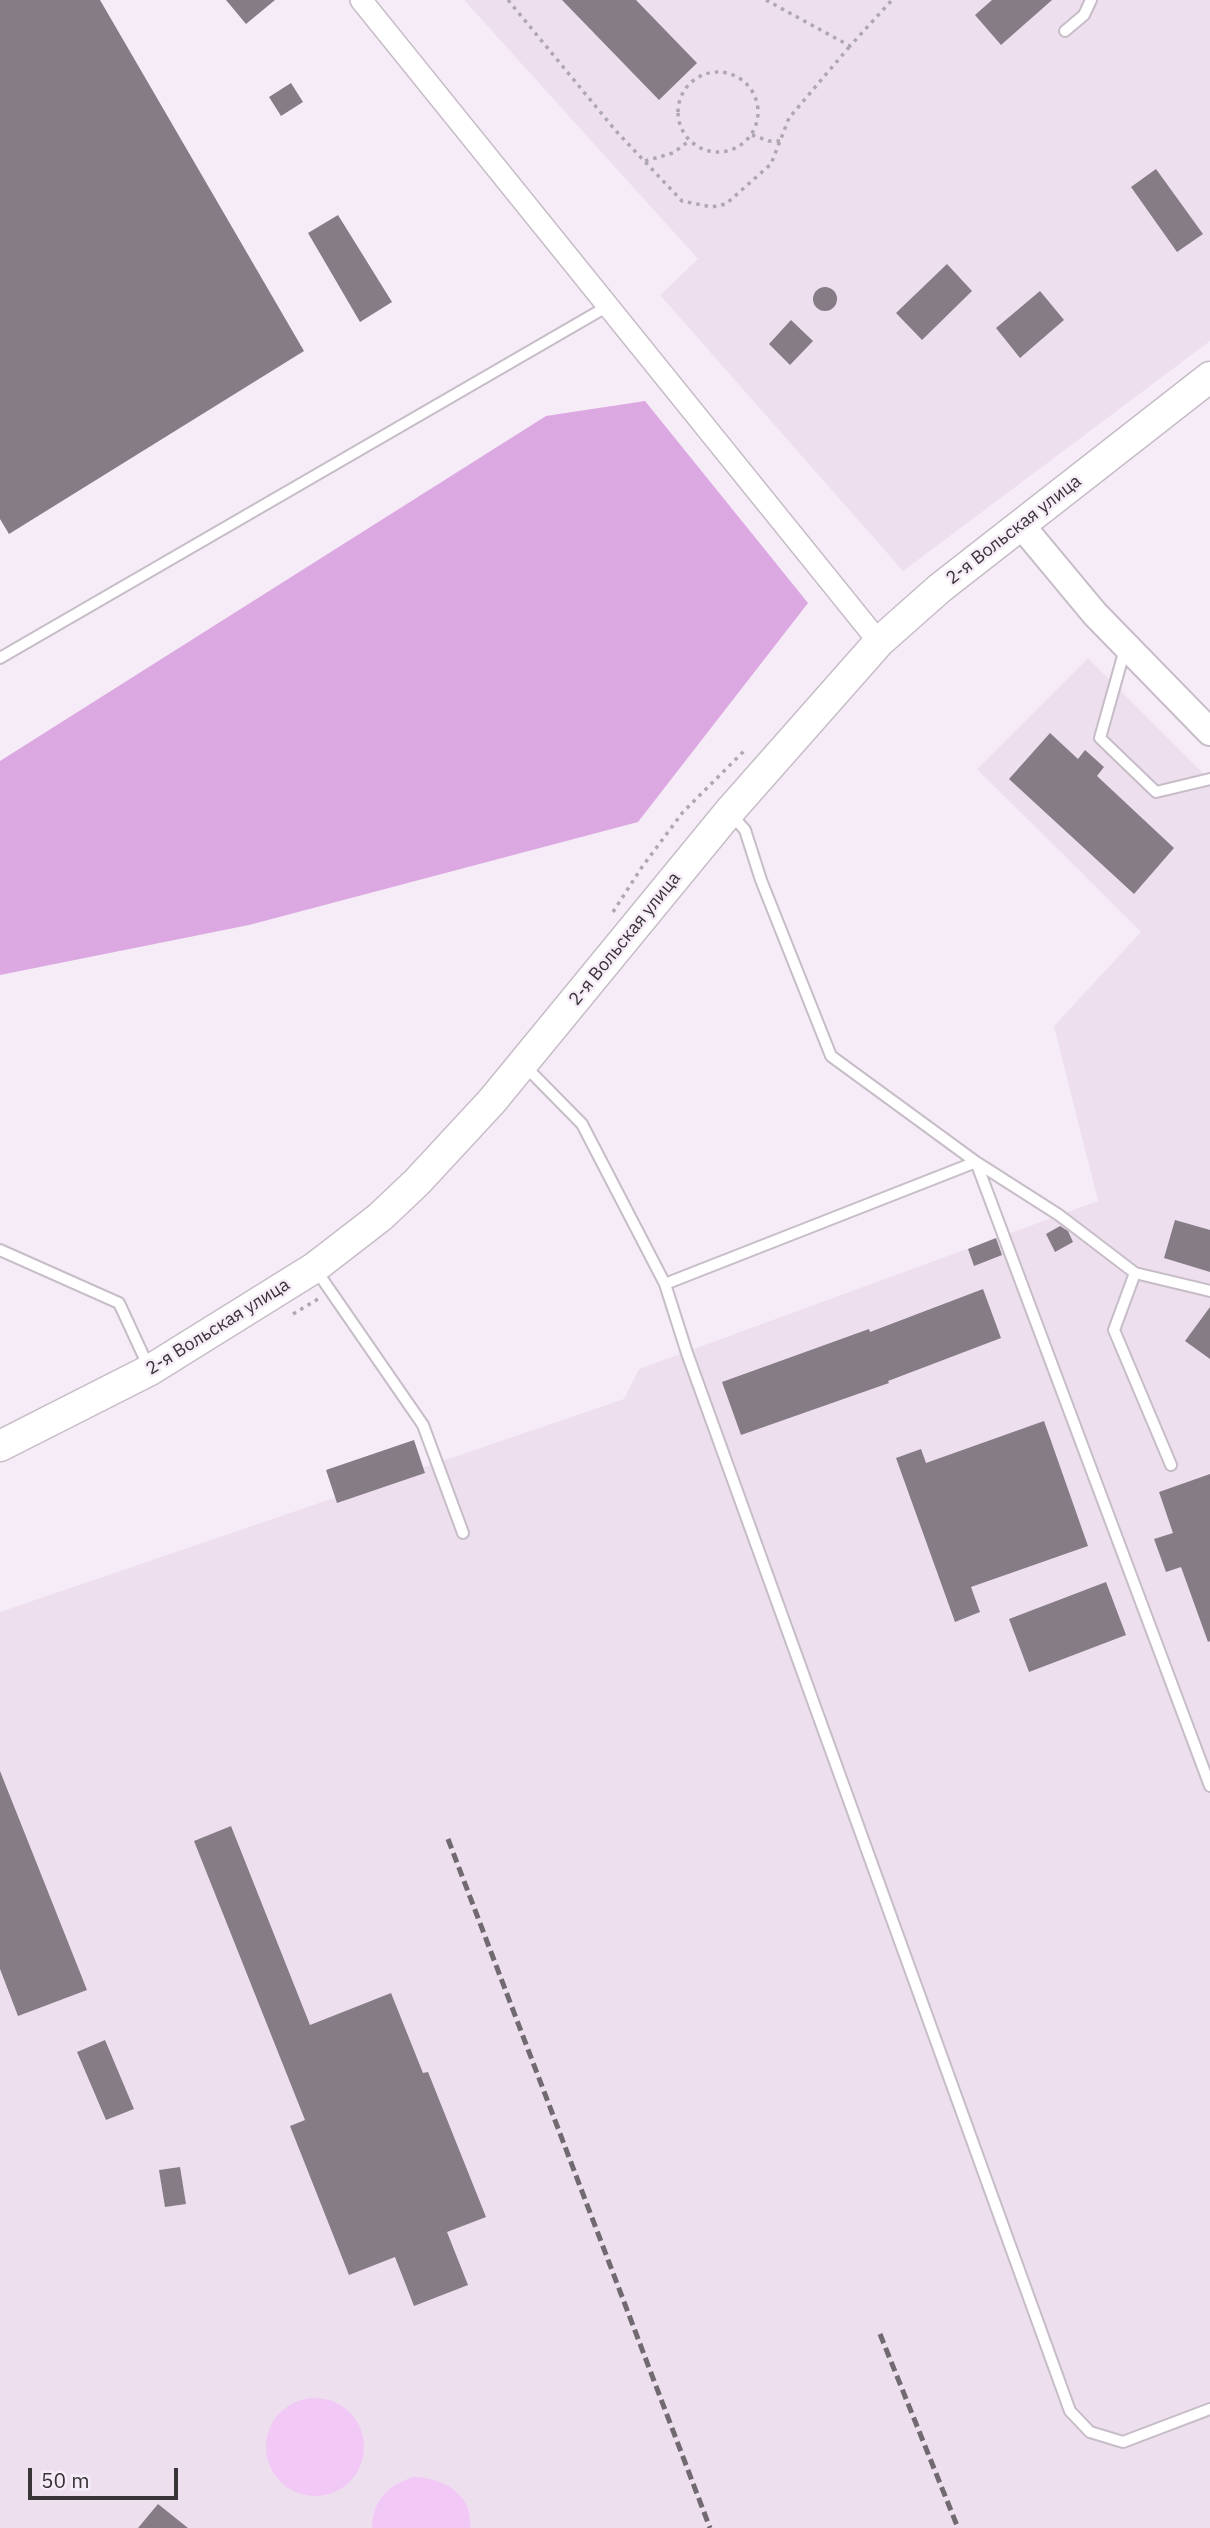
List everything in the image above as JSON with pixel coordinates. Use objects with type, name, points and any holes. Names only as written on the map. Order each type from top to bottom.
[{"type":"main road","name":"2-я Вольская улица","points":[[0,1446],[150,1370],[314,1268],[380,1217],[417,1182],[523,1064],[729,811],[879,642],[940,588],[1210,377]]},
{"type":"street","points":[[361,0],[879,642]]},
{"type":"street","points":[[1020,525],[1095,614],[1210,732]]},
{"type":"lane","points":[[1065,31],[1084,15],[1091,0]]},
{"type":"lane","points":[[0,658],[608,306]]},
{"type":"lane","points":[[1125,646],[1100,738],[1156,792],[1210,779]]},
{"type":"lane","points":[[729,811],[745,830],[761,880],[831,1056],[976,1162],[1059,1215],[1135,1273],[1210,1292]]},
{"type":"lane","points":[[523,1064],[582,1124],[665,1284],[687,1353],[1070,2411],[1090,2432],[1123,2442],[1210,2409]]},
{"type":"lane","points":[[665,1284],[976,1162]]},
{"type":"lane","points":[[976,1162],[1210,1786]]},
{"type":"lane","points":[[0,1250],[119,1303],[150,1370]]},
{"type":"lane","points":[[314,1268],[423,1425],[463,1533]]},
{"type":"lane","points":[[1135,1273],[1114,1331],[1171,1465]]},
{"type":"path","points":[[508,0],[617,131],[682,201],[712,207],[726,204],[771,164],[789,118],[892,0]]},
{"type":"path","points":[[766,0],[850,46]]},
{"type":"path","points":[[720,71],[737,75],[750,86],[758,102],[759,119],[752,135],[742,145],[722,152],[701,149],[690,141],[681,127],[678,111],[681,95],[690,82],[704,74],[720,71]]},
{"type":"path","points":[[752,135],[769,141],[782,141]]},
{"type":"path","points":[[645,161],[673,153],[690,141]]},
{"type":"path","points":[[613,912],[683,812],[744,751]]},
{"type":"shaded area","points":[[464,0],[1210,0],[1210,341],[903,571],[660,295],[698,259]]},
{"type":"shaded area","points":[[645,401],[808,603],[638,822],[249,925],[0,975],[0,761],[546,416]]},
{"type":"shaded area","points":[[1088,658],[1210,780],[1210,2528],[0,2528],[0,1612],[624,1399],[639,1369],[1098,1201],[1054,1026],[1141,932],[977,769]]},
{"type":"shaded area","points":[[305,2398],[325,2398],[350,2412],[361,2428],[364,2447],[361,2466],[350,2482],[325,2496],[305,2496],[288,2488],[274,2474],[266,2457],[266,2437],[274,2420],[288,2406]]},
{"type":"shaded area","points":[[413,2477],[435,2480],[454,2490],[467,2505],[470,2528],[372,2528],[375,2509],[383,2495]]},
{"type":"building","points":[[0,0],[100,0],[304,351],[9,534],[0,519]]},
{"type":"building","points":[[226,0],[275,0],[246,24]]},
{"type":"building","points":[[562,0],[636,0],[697,63],[659,100]]},
{"type":"building","points":[[992,0],[1052,0],[1001,45],[975,15]]},
{"type":"building","points":[[291,83],[303,102],[281,116],[269,97]]},
{"type":"building","points":[[1156,169],[1203,234],[1177,252],[1131,187]]},
{"type":"building","points":[[338,215],[392,302],[360,322],[308,233]]},
{"type":"building","points":[[947,264],[972,291],[922,340],[896,313]]},
{"type":"building","points":[[825,287],[836,294],[837,299],[830,310],[825,311],[814,304],[813,299],[820,288]]},
{"type":"building","points":[[1040,291],[1064,320],[1020,358],[996,328]]},
{"type":"building","points":[[791,320],[813,341],[790,365],[769,344]]},
{"type":"building","points":[[1050,733],[1078,759],[1085,750],[1104,767],[1097,776],[1174,848],[1134,894],[1009,779]]},
{"type":"building","points":[[1175,1220],[1210,1230],[1210,1272],[1164,1258]]},
{"type":"building","points":[[1060,1226],[1068,1231],[1073,1242],[1055,1252],[1046,1234]]},
{"type":"building","points":[[996,1238],[1002,1255],[974,1266],[968,1249]]},
{"type":"building","points":[[983,1289],[1001,1338],[888,1381],[889,1383],[741,1435],[722,1382],[869,1329],[870,1332]]},
{"type":"building","points":[[1210,1307],[1210,1359],[1185,1341]]},
{"type":"building","points":[[1044,1421],[1088,1546],[971,1587],[980,1612],[955,1622],[896,1458],[921,1449],[926,1463]]},
{"type":"building","points":[[414,1440],[425,1473],[337,1503],[326,1470]]},
{"type":"building","points":[[1210,1474],[1208,1642],[1181,1567],[1166,1572],[1154,1539],[1173,1533],[1159,1492]]},
{"type":"building","points":[[1106,1582],[1126,1635],[1029,1672],[1009,1619]]},
{"type":"building","points":[[0,1771],[87,1990],[18,2016],[0,1969]]},
{"type":"building","points":[[231,1826],[310,2025],[391,1993],[423,2073],[428,2072],[486,2217],[447,2232],[468,2285],[414,2306],[395,2257],[349,2275],[290,2126],[305,2120],[194,1841]]},
{"type":"building","points":[[105,2040],[134,2109],[106,2120],[77,2052]]},
{"type":"building","points":[[180,2167],[186,2204],[165,2207],[159,2170]]},
{"type":"building","points":[[158,2504],[188,2528],[138,2528]]},
{"type":"railway","points":[[448,1839],[710,2528]]},
{"type":"railway","points":[[880,2334],[958,2528]]}]
